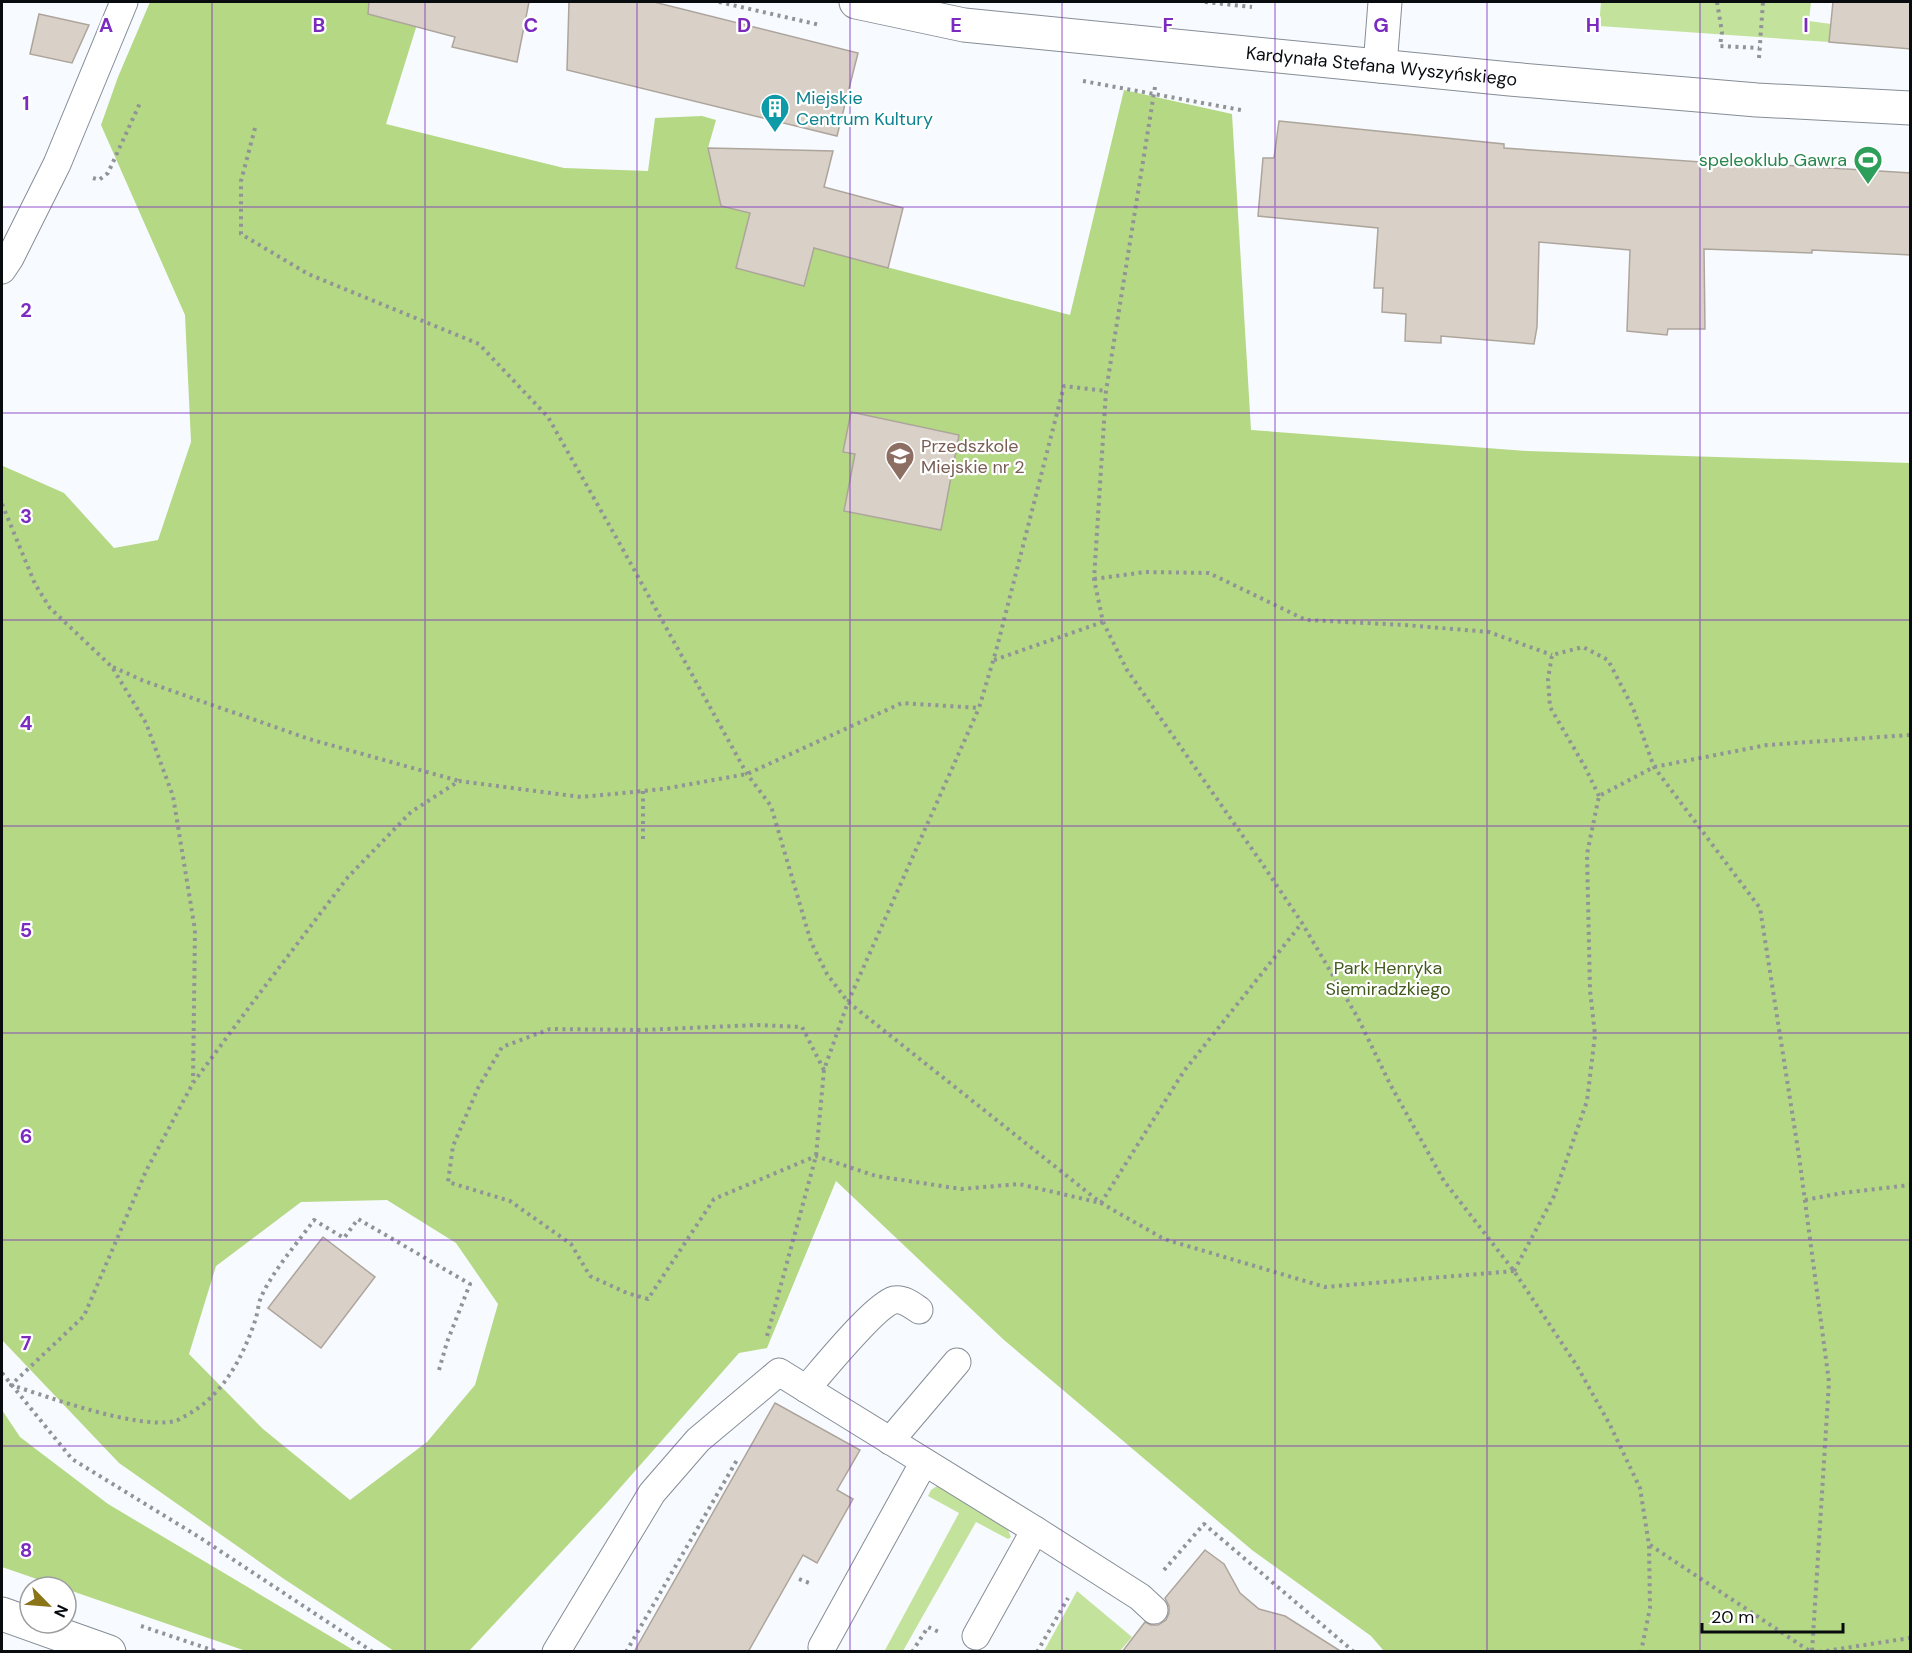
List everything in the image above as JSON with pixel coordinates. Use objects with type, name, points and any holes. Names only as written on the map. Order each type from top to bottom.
[{"type":"main road","name":"Kardynała Stefana Wyszyńskiego","points":[[856,2],[964,25],[1757,100],[1911,108]]},
{"type":"main road","points":[[1380,66],[1384,2]]},
{"type":"main road","points":[[2,1614],[109,1652]]},
{"type":"lane","points":[[2,270],[57,164],[124,2]]},
{"type":"lane","points":[[806,1389],[879,1307],[896,1299],[908,1302],[919,1310]]},
{"type":"lane","points":[[890,1441],[957,1362]]},
{"type":"lane","points":[[556,1652],[652,1493],[698,1440],[779,1372],[1035,1530],[1147,1604]]},
{"type":"lane","points":[[822,1647],[924,1462]]},
{"type":"lane","points":[[976,1635],[1035,1530]]},
{"type":"path","points":[[1205,2],[1252,7]]},
{"type":"path","points":[[1717,2],[1722,32],[1720,46],[1759,48]]},
{"type":"path","points":[[1757,100],[1763,2]]},
{"type":"path","points":[[1162,44],[1106,391],[1094,579],[1103,622],[1127,670],[1302,923],[1358,1018],[1390,1084],[1444,1181],[1514,1271],[1577,1366],[1610,1425],[1640,1488],[1649,1545],[1650,1608],[1641,1652]]},
{"type":"path","points":[[57,164],[99,180],[104,177],[118,154],[140,103]]},
{"type":"path","points":[[255,128],[241,181],[241,234],[309,274],[478,345],[548,417],[747,774],[771,806],[811,942],[827,974],[848,1002],[1101,1203],[1164,1239],[1324,1287],[1514,1271]]},
{"type":"path","points":[[753,1395],[816,1156],[824,1070],[848,1002],[979,708],[1064,386],[1106,391]]},
{"type":"path","points":[[2,504],[35,584],[50,608],[112,667],[146,723],[173,796],[195,930],[193,1083]]},
{"type":"path","points":[[1094,579],[1145,573],[1209,573],[1306,620],[1489,632],[1552,655],[1583,647],[1608,660],[1633,708],[1654,767],[1760,908],[1805,1200],[1829,1382],[1811,1652],[1649,1545]]},
{"type":"path","points":[[993,660],[1103,622]]},
{"type":"path","points":[[1514,1271],[1554,1196],[1587,1101],[1595,1035],[1590,990],[1587,854],[1599,796],[1550,707],[1548,679],[1552,655]]},
{"type":"path","points":[[112,667],[144,681],[309,739],[459,781],[581,797],[643,791],[747,774],[902,703],[979,708]]},
{"type":"path","points":[[1599,796],[1654,767],[1767,745],[1911,735]]},
{"type":"path","points":[[10,1385],[84,1316],[146,1171],[193,1083],[348,877],[411,812],[459,781]]},
{"type":"path","points":[[643,791],[644,842]]},
{"type":"path","points":[[1101,1203],[1184,1071],[1302,923]]},
{"type":"path","points":[[824,1070],[802,1027],[757,1025],[642,1030],[550,1029],[502,1047],[478,1088],[453,1146],[448,1182],[510,1202],[571,1244],[590,1276],[627,1293],[648,1299],[714,1199],[816,1156],[876,1176],[960,1189],[1019,1184],[1101,1203]]},
{"type":"path","points":[[1805,1200],[1911,1185]]},
{"type":"path","points":[[10,1385],[102,1413],[145,1421],[175,1421],[199,1408],[221,1388],[238,1362],[255,1320],[261,1297],[275,1271],[314,1220],[344,1238],[358,1218],[470,1284],[447,1342],[439,1370]]},
{"type":"path","points":[[2,1373],[72,1459],[199,1537],[373,1652]]},
{"type":"path","points":[[626,1652],[738,1457]]},
{"type":"path","points":[[1147,1604],[1204,1524],[1354,1652]]},
{"type":"path","points":[[798,1579],[812,1584],[817,1574]]},
{"type":"path","points":[[1037,1652],[1070,1594]]},
{"type":"path","points":[[1819,1652],[1911,1638]]},
{"type":"green space","name":"Park Henryka Siemiradzkiego","points":[[150,2],[424,2],[386,124],[564,168],[648,171],[655,118],[702,116],[716,120],[708,148],[721,206],[750,213],[738,261],[744,270],[804,286],[814,248],[1070,315],[1124,90],[1232,114],[1251,430],[1527,451],[1910,463],[1910,1651],[1384,1651],[1371,1636],[1252,1550],[1004,1340],[836,1181],[767,1348],[739,1353],[605,1505],[469,1651],[394,1651],[284,1579],[119,1463],[2,1340],[2,467],[64,493],[114,548],[158,540],[191,442],[185,315],[101,125],[118,77]],"holes":[[[387,1200],[456,1243],[498,1304],[475,1385],[427,1442],[350,1500],[263,1429],[189,1354],[216,1266],[301,1202]]]},
{"type":"green space","points":[[1601,2],[1811,2],[1809,21],[1831,24],[1829,42],[1599,26]]},
{"type":"green space","points":[[2,1410],[20,1437],[108,1504],[355,1651],[246,1651],[78,1593],[78,1575],[25,1575],[2,1567]]},
{"type":"green space","points":[[937,1486],[944,1488],[1008,1530],[1011,1537],[1008,1539],[976,1522],[903,1651],[884,1652],[959,1513],[928,1496]]},
{"type":"green space","points":[[1077,1591],[1132,1637],[1120,1651],[1044,1651]]},
{"type":"building","points":[[369,2],[529,2],[517,62],[452,47],[455,37],[368,14]]},
{"type":"building","points":[[569,2],[654,2],[858,53],[837,136],[567,70]]},
{"type":"building","points":[[1833,2],[1911,2],[1911,49],[1829,42]]},
{"type":"building","points":[[39,14],[89,25],[72,63],[30,54]]},
{"type":"building","points":[[1279,121],[1504,144],[1504,148],[1715,163],[1715,161],[1911,173],[1911,255],[1812,250],[1812,253],[1704,249],[1705,329],[1668,329],[1667,335],[1627,331],[1630,250],[1539,242],[1537,327],[1534,344],[1441,336],[1441,343],[1405,341],[1406,314],[1382,312],[1383,288],[1374,288],[1378,228],[1258,216],[1263,158],[1274,158]]},
{"type":"building","points":[[708,148],[833,151],[824,187],[903,208],[888,268],[814,248],[804,286],[736,268],[750,213],[721,206]]},
{"type":"building","name":"Przedszkole Miejskie nr 2","points":[[851,412],[959,435],[941,530],[844,511],[855,454],[843,452]]},
{"type":"building","points":[[323,1237],[375,1277],[321,1348],[268,1308]]},
{"type":"building","points":[[775,1403],[860,1450],[837,1490],[853,1499],[817,1563],[803,1555],[748,1652],[634,1652]]},
{"type":"building","points":[[1205,1550],[1224,1564],[1240,1593],[1259,1609],[1285,1616],[1342,1652],[1122,1652],[1145,1622],[1158,1625],[1166,1620],[1169,1606],[1165,1598]]},
{"type":"place","name":"Miejskie Centrum Kultury","points":[[775,134]]},
{"type":"place","name":"speleoklub Gawra","points":[[1868,186]]},
{"type":"place","name":"Przedszkole Miejskie nr 2","points":[[900,482]]}]
